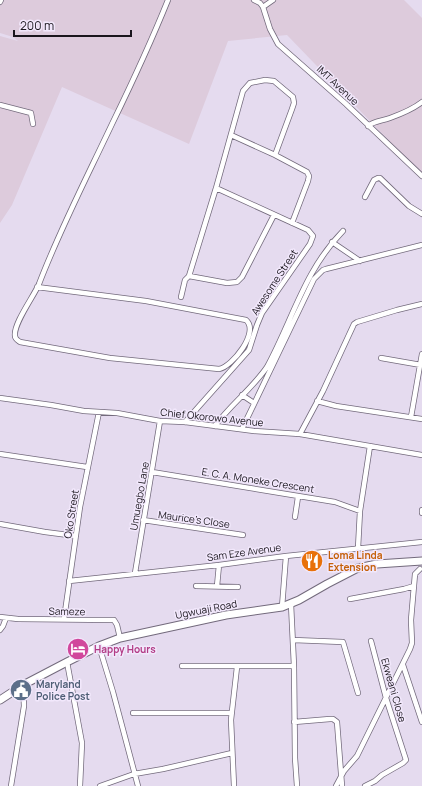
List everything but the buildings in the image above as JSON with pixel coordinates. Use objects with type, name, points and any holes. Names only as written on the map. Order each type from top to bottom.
[{"type":"main road","name":"Ugwuaji Road","points":[[0,700],[23,685],[67,662],[99,646],[120,638],[226,615],[282,607],[291,604],[358,568],[377,564],[419,561]]},
{"type":"street","points":[[37,287],[146,301],[246,320],[249,322],[250,327],[247,341],[227,366],[219,369],[110,358],[20,342],[16,339],[14,330],[28,301],[37,287],[73,206],[134,79],[168,0]]},
{"type":"street","name":"IMT Avenue","points":[[254,0],[260,3],[270,29],[278,44],[332,91],[422,176]]},
{"type":"street","points":[[262,7],[273,0]]},
{"type":"street","points":[[180,297],[186,280],[190,276],[245,87],[256,81],[274,81],[294,97],[294,102],[275,155]]},
{"type":"street","points":[[368,126],[372,123],[389,119],[404,113],[422,102]]},
{"type":"street","points":[[0,105],[31,113],[33,124]]},
{"type":"street","points":[[231,135],[304,169],[307,172],[309,176],[308,181],[292,223]]},
{"type":"street","points":[[365,197],[374,180],[380,178],[409,206],[422,214]]},
{"type":"street","name":"Awesome Street","points":[[184,422],[249,350],[259,318],[313,236],[308,230],[216,188]]},
{"type":"street","points":[[190,276],[227,283],[237,282],[242,277],[274,215]]},
{"type":"street","points":[[215,426],[222,416],[260,378],[267,367],[309,275],[332,242],[343,231]]},
{"type":"street","points":[[332,242],[360,261]]},
{"type":"street","points":[[242,430],[314,279],[326,269],[422,245]]},
{"type":"street","points":[[300,434],[318,401],[354,324],[397,310],[422,304]]},
{"type":"street","points":[[411,417],[422,354]]},
{"type":"street","points":[[381,358],[421,365]]},
{"type":"street","points":[[242,395],[254,403]]},
{"type":"street","name":"Chief Okorowo Avenue","points":[[0,398],[99,412],[117,413],[160,421],[184,422],[272,433],[300,434],[422,455]]},
{"type":"street","points":[[318,401],[336,406],[422,419]]},
{"type":"street","name":"Oko Street","points":[[64,619],[76,536],[99,412]]},
{"type":"street","name":"Umuegbo Lane","points":[[135,573],[160,421]]},
{"type":"street","points":[[358,548],[360,511],[370,446]]},
{"type":"street","points":[[0,454],[88,467]]},
{"type":"street","name":"E. C. A. Moneke Crescent","points":[[152,472],[335,502],[360,511]]},
{"type":"street","points":[[295,517],[298,497]]},
{"type":"street","name":"Maurice's Close","points":[[144,520],[243,535]]},
{"type":"street","points":[[0,524],[76,536]]},
{"type":"street","name":"Sam Eze Avenue","points":[[69,581],[422,542]]},
{"type":"street","points":[[282,607],[286,556]]},
{"type":"street","points":[[336,786],[357,756],[412,643],[411,620],[415,574],[421,571],[419,561]]},
{"type":"street","points":[[217,586],[219,565]]},
{"type":"street","points":[[196,586],[238,587]]},
{"type":"street","points":[[350,599],[404,590],[414,586]]},
{"type":"street","points":[[291,604],[297,786]]},
{"type":"street","name":"Sameze","points":[[0,617],[114,620],[117,625],[120,638]]},
{"type":"street","points":[[0,630],[6,618]]},
{"type":"street","points":[[293,640],[343,642],[358,693]]},
{"type":"street","name":"Ekweani Close","points":[[365,786],[406,760],[386,698],[371,642]]},
{"type":"street","points":[[99,646],[138,786]]},
{"type":"street","points":[[67,662],[82,743],[80,786]]},
{"type":"street","points":[[403,664],[422,722]]},
{"type":"street","points":[[182,666],[294,666]]},
{"type":"street","points":[[234,786],[232,713],[237,667]]},
{"type":"street","points":[[17,786],[11,785],[24,706],[23,685]]},
{"type":"street","points":[[133,713],[232,713]]},
{"type":"street","points":[[294,722],[330,719],[336,720],[338,724],[342,786]]},
{"type":"street","points":[[100,786],[134,774],[232,753]]},
{"type":"shaded area","points":[[0,0],[404,0],[422,18],[422,175],[287,35],[228,41],[189,144],[62,87],[12,205],[0,223],[0,36],[18,41],[13,37],[0,33]]},
{"type":"place","name":"Loma Linda Extension","points":[[312,561]]},
{"type":"place","name":"Happy Hours","points":[[78,649]]},
{"type":"place","name":"Maryland Police Post","points":[[21,690]]}]
